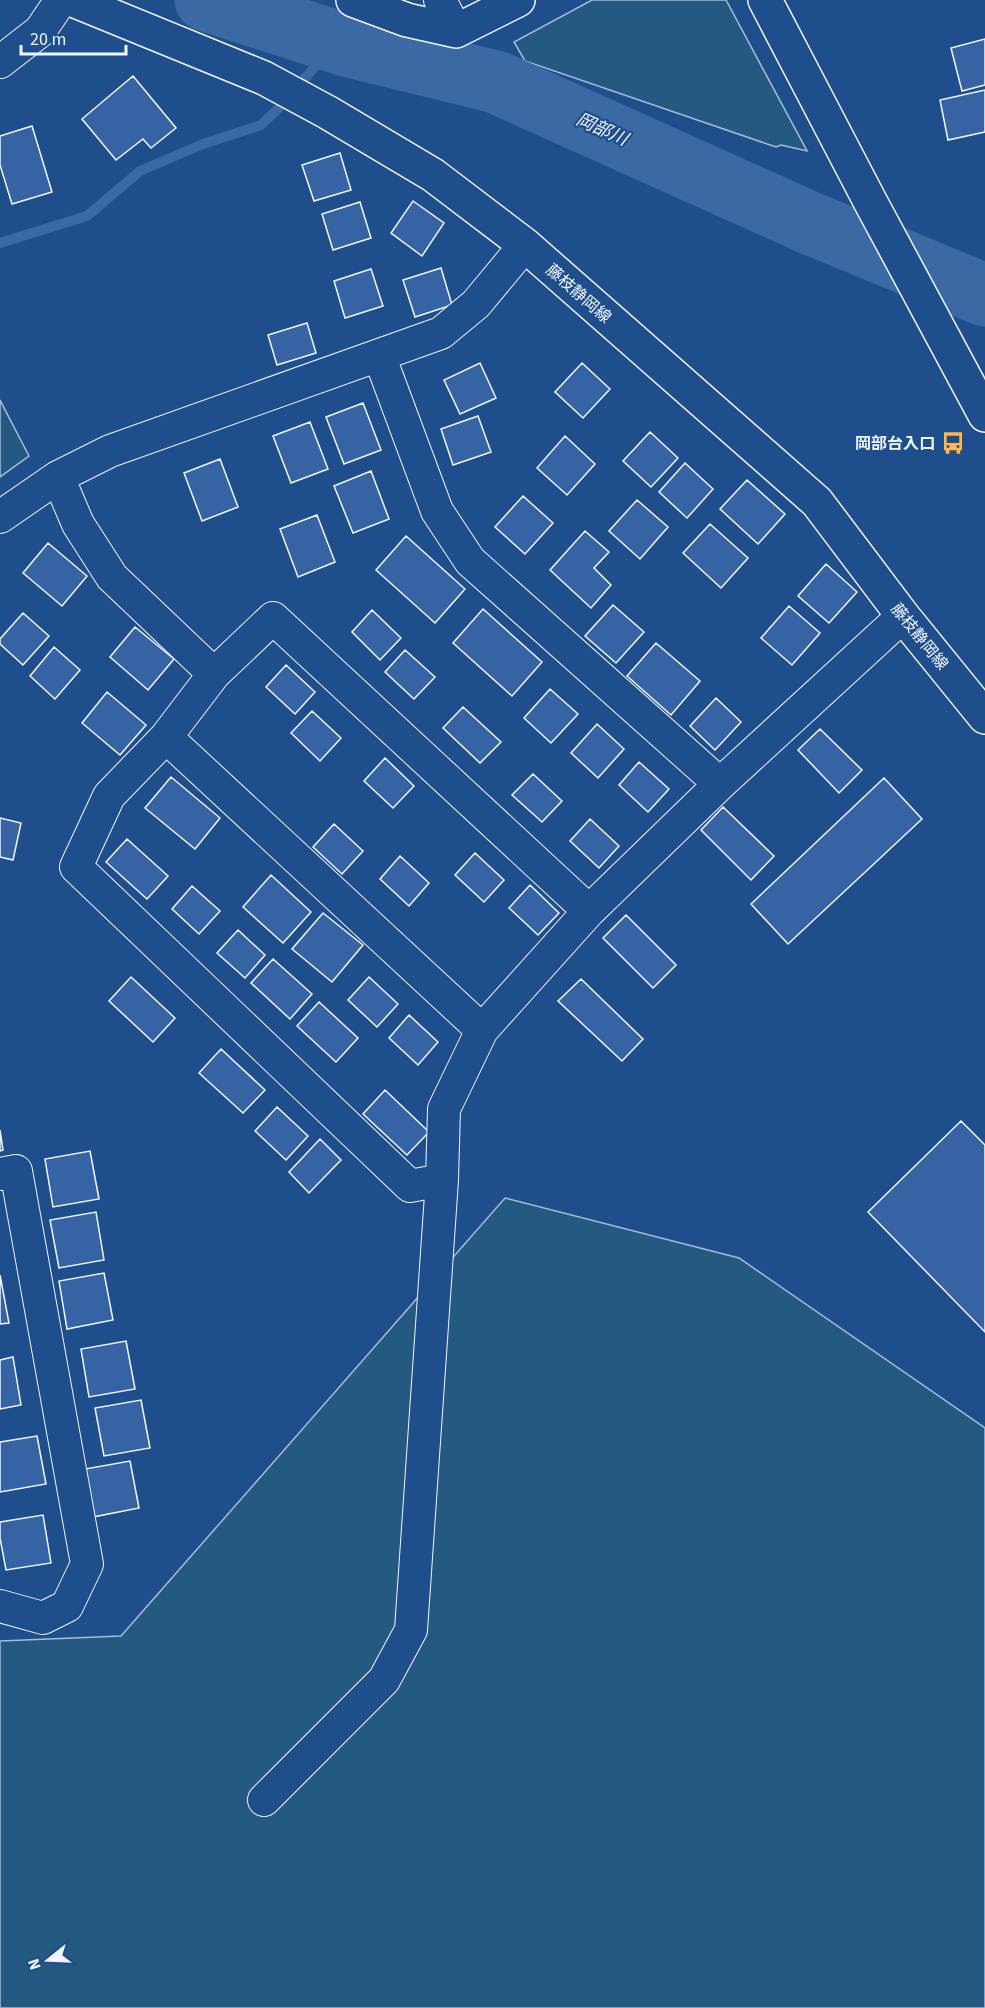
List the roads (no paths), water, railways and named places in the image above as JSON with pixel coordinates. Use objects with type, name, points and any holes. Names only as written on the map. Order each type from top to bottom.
[{"type":"main road","name":"藤枝静岡線","points":[[73,0],[264,78],[327,112],[433,175],[525,245],[817,502],[903,616],[985,717]]},
{"type":"main road","points":[[353,0],[407,20],[456,31],[518,0]]},
{"type":"main road","points":[[765,0],[985,415]]},
{"type":"street","points":[[0,62],[40,31],[61,0]]},
{"type":"street","points":[[440,0],[456,31]]},
{"type":"street","points":[[0,517],[58,477],[110,452],[157,433],[441,333],[476,304],[525,245]]},
{"type":"street","points":[[379,355],[437,511],[470,561],[720,784]]},
{"type":"street","points":[[58,477],[78,524],[112,577],[214,674]]},
{"type":"street","points":[[264,1800],[384,1680],[411,1630],[442,1180],[444,1109],[482,1030],[589,911],[720,784],[903,616]]},
{"type":"street","points":[[442,1180],[410,1186],[76,867],[109,796],[166,737],[214,674],[273,618],[589,911]]},
{"type":"street","points":[[166,737],[482,1030]]},
{"type":"street","points":[[0,1174],[16,1171],[87,1564],[67,1606],[43,1618],[0,1606]]},
{"type":"waterway","name":"岡部川","points":[[206,0],[349,46],[496,82],[812,224],[985,295]]},
{"type":"waterway","points":[[0,243],[87,216],[140,171],[203,144],[261,125],[282,105],[324,56],[349,46]]},
{"type":"place","name":"岡部台入口","points":[[953,443]]}]
